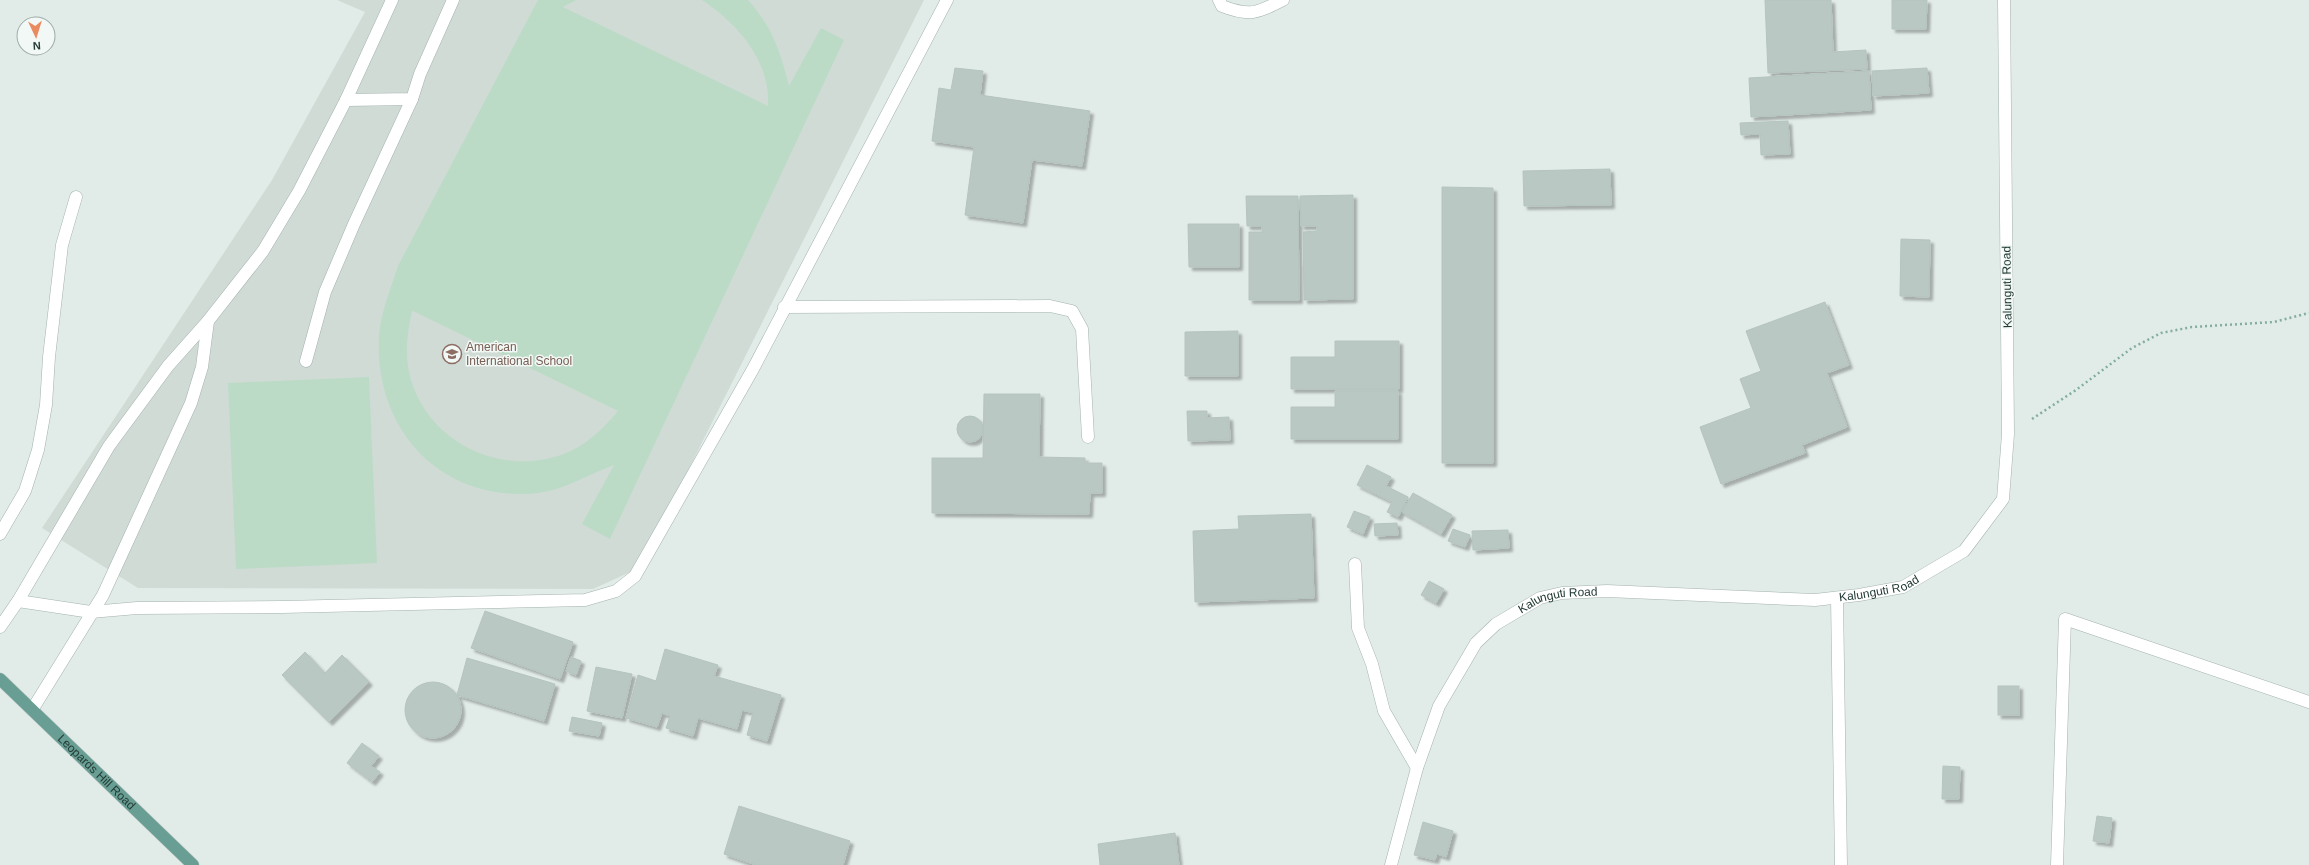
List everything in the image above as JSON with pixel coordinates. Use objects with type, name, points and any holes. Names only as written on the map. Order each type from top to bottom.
[{"type":"main road","name":"Leopards Hill Road","points":[[0,679],[194,865]]},
{"type":"street","points":[[0,627],[18,601],[109,446],[168,366],[208,321],[263,251],[299,191],[346,100],[392,0]]},
{"type":"street","points":[[306,361],[325,292],[354,224],[412,99],[420,74],[453,0]]},
{"type":"street","points":[[18,601],[91,612],[137,608],[282,607],[585,600],[616,591],[635,576],[753,370],[784,307],[946,0]]},
{"type":"street","points":[[1219,0],[1222,6],[1238,12],[1257,13],[1283,0]]},
{"type":"street","name":"Kalunguti Road","points":[[1391,865],[1416,768],[1439,706],[1476,642],[1496,624],[1540,598],[1562,593],[1607,591],[1815,600],[1837,598],[1903,587],[1964,551],[2003,499],[2008,434],[2004,0]]},
{"type":"street","points":[[346,100],[412,99]]},
{"type":"street","points":[[0,534],[25,491],[38,450],[46,405],[49,357],[62,245],[76,197]]},
{"type":"street","points":[[784,307],[1050,306],[1072,311],[1082,328],[1088,437]]},
{"type":"street","points":[[32,710],[91,612],[103,595],[191,403],[202,366],[208,321]]},
{"type":"street","points":[[1356,564],[1358,628],[1372,664],[1384,711],[1416,768]]},
{"type":"street","points":[[1837,598],[1842,865]]},
{"type":"street","points":[[2057,865],[2065,619],[2309,702]]},
{"type":"path","points":[[2008,434],[2076,390],[2132,348],[2161,333],[2192,327],[2274,322],[2309,313]]},
{"type":"shaded area","name":"American International School","points":[[337,0],[924,0],[639,568],[593,589],[138,588],[42,528],[272,180],[365,12]]},
{"type":"green space","points":[[538,0],[576,0],[563,7],[768,106],[764,74],[758,59],[739,32],[728,20],[702,0],[748,0],[757,10],[770,30],[779,51],[789,86],[821,28],[844,40],[610,539],[582,524],[614,465],[557,489],[538,493],[503,493],[472,486],[444,473],[421,454],[402,430],[388,402],[380,370],[379,336],[384,309],[398,266]],"holes":[[[413,311],[618,411],[593,437],[570,452],[561,455],[538,460],[514,461],[492,457],[470,449],[451,437],[434,421],[420,402],[411,380],[407,354],[410,319]]]},
{"type":"green space","points":[[369,377],[377,563],[236,569],[228,383]]},
{"type":"building","points":[[1765,0],[1831,0],[1833,52],[1866,50],[1867,69],[1768,73]]},
{"type":"building","points":[[1892,0],[1927,0],[1926,29],[1892,29]]},
{"type":"building","points":[[955,68],[983,71],[980,95],[1090,111],[1082,166],[1032,160],[1023,223],[965,215],[974,147],[932,141],[939,88],[951,90]]},
{"type":"building","points":[[1927,68],[1929,93],[1873,96],[1872,71]]},
{"type":"building","points":[[1869,71],[1871,110],[1751,117],[1749,78]]},
{"type":"building","points":[[1788,121],[1790,154],[1761,155],[1760,134],[1741,135],[1740,123]]},
{"type":"building","points":[[1610,169],[1611,205],[1524,206],[1523,171]]},
{"type":"building","points":[[1442,187],[1493,188],[1493,463],[1442,463]]},
{"type":"building","points":[[1353,195],[1353,299],[1304,300],[1303,232],[1317,231],[1317,226],[1301,226],[1300,196]]},
{"type":"building","points":[[1246,196],[1298,196],[1299,300],[1249,300],[1249,232],[1262,232],[1262,226],[1247,226]]},
{"type":"building","points":[[1188,224],[1239,224],[1239,267],[1189,267]]},
{"type":"building","points":[[1901,239],[1930,240],[1929,297],[1900,296]]},
{"type":"building","points":[[1825,302],[1849,365],[1827,373],[1847,427],[1802,445],[1805,453],[1721,484],[1700,427],[1751,408],[1740,379],[1761,371],[1746,331]]},
{"type":"building","points":[[1238,331],[1238,376],[1185,376],[1185,332]]},
{"type":"building","points":[[1335,341],[1399,341],[1399,389],[1291,389],[1291,357],[1335,357]]},
{"type":"building","points":[[1335,391],[1398,391],[1398,439],[1291,439],[1291,407],[1335,407]]},
{"type":"building","points":[[984,394],[1040,394],[1039,457],[1085,458],[1085,463],[1102,463],[1102,493],[1090,493],[1089,514],[932,513],[932,458],[983,458]]},
{"type":"building","points":[[1187,411],[1207,411],[1207,418],[1229,417],[1230,440],[1188,441]]},
{"type":"building","points":[[970,416],[979,420],[983,429],[979,438],[970,442],[961,438],[957,429],[961,420]]},
{"type":"building","points":[[1367,465],[1391,477],[1386,486],[1408,497],[1398,517],[1387,512],[1392,502],[1357,485]]},
{"type":"building","points":[[1413,493],[1452,515],[1441,534],[1402,512]]},
{"type":"building","points":[[1354,511],[1370,517],[1363,534],[1347,527]]},
{"type":"building","points":[[1311,514],[1314,598],[1195,602],[1193,531],[1239,529],[1238,516]]},
{"type":"building","points":[[1397,523],[1398,535],[1375,536],[1374,524]]},
{"type":"building","points":[[1453,529],[1470,535],[1465,547],[1448,541]]},
{"type":"building","points":[[1508,530],[1509,548],[1473,550],[1472,531]]},
{"type":"building","points":[[1429,581],[1444,589],[1436,603],[1421,595]]},
{"type":"building","points":[[485,611],[573,642],[560,679],[471,648]]},
{"type":"building","points":[[665,649],[718,665],[714,676],[781,695],[767,741],[747,735],[753,713],[742,710],[737,729],[698,718],[693,736],[666,728],[670,716],[662,713],[657,727],[626,718],[638,675],[656,681]]},
{"type":"building","points":[[305,652],[325,673],[342,655],[369,682],[329,722],[282,675]]},
{"type":"building","points":[[571,657],[581,661],[576,675],[566,671]]},
{"type":"building","points":[[467,658],[555,684],[544,721],[457,695]]},
{"type":"building","points":[[596,667],[632,674],[622,718],[587,711]]},
{"type":"building","points":[[433,682],[444,684],[453,690],[459,699],[461,710],[459,721],[453,730],[444,736],[433,738],[422,736],[413,730],[407,721],[405,710],[407,699],[413,690],[422,684]]},
{"type":"building","points":[[1998,686],[2019,686],[2019,715],[1998,715]]},
{"type":"building","points":[[572,717],[602,723],[599,736],[569,731]]},
{"type":"building","points":[[362,743],[379,756],[371,766],[380,772],[372,782],[347,763]]},
{"type":"building","points":[[1943,766],[1960,767],[1959,799],[1942,799]]},
{"type":"building","points":[[739,806],[850,841],[843,865],[756,865],[724,854]]},
{"type":"building","points":[[2097,816],[2112,818],[2109,843],[2093,841]]},
{"type":"building","points":[[1423,822],[1453,831],[1446,857],[1437,854],[1435,860],[1414,855]]},
{"type":"building","points":[[1175,833],[1179,865],[1100,865],[1098,844]]},
{"type":"place","name":"American International School","points":[[452,354]]}]
